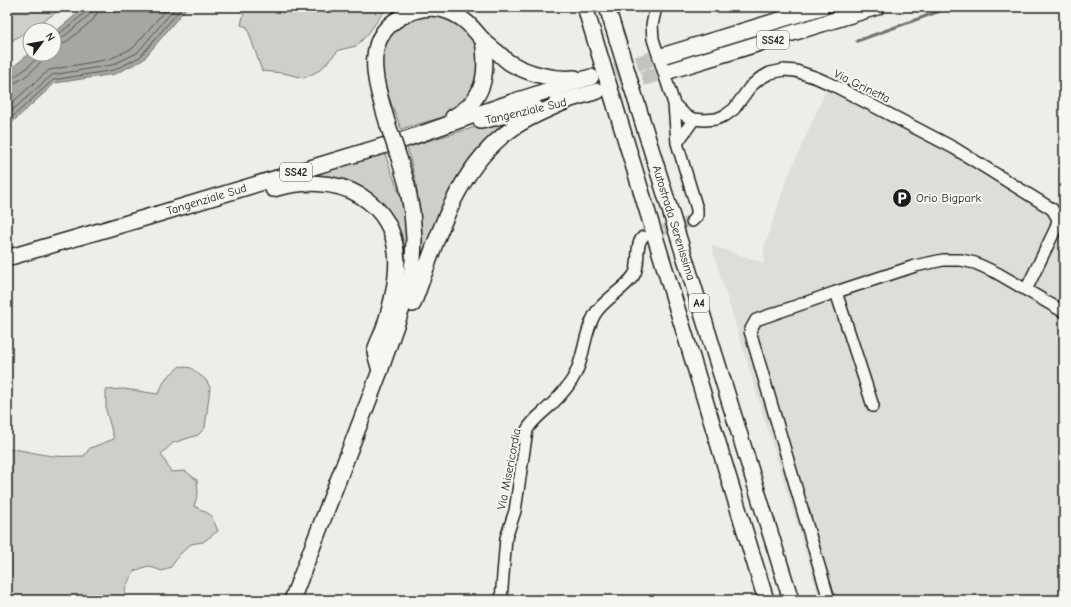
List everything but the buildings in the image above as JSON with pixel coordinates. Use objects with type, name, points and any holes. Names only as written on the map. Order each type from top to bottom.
[{"type":"highway","name":"Autostrada Serenissima","points":[[585,7],[766,600]]},
{"type":"highway","name":"Autostrada Serenissima","points":[[607,7],[791,600]]},
{"type":"highway","name":"SS42","points":[[665,56],[822,7]]},
{"type":"highway","name":"SS42","points":[[669,71],[877,7]]},
{"type":"highway","points":[[292,600],[380,371],[408,291],[414,262],[412,212],[407,185],[388,125],[374,70],[374,54],[378,41],[386,30],[393,22],[402,16],[414,10],[429,8],[443,9],[464,19],[476,30],[483,40],[486,67],[482,87],[475,99],[467,108],[454,116],[406,139]]},
{"type":"highway","name":"Tangenziale Sud","points":[[7,258],[186,206],[406,139],[512,102],[592,77],[571,79],[545,76],[529,72],[509,62],[483,40]]},
{"type":"highway","name":"Tangenziale Sud","points":[[406,139],[568,101],[598,91]]},
{"type":"highway","points":[[380,371],[393,358],[436,239],[452,203],[469,173],[484,154],[512,128],[530,117],[568,101]]},
{"type":"highway","points":[[186,206],[218,203],[286,185],[307,183],[323,183],[340,187],[354,192],[365,199],[382,216],[389,226],[396,247],[398,261],[396,285],[392,302],[384,329],[375,351],[380,371]]},
{"type":"highway","points":[[300,600],[305,567]]},
{"type":"street","points":[[656,7],[652,25],[653,39],[674,104],[677,143],[697,209],[697,216],[692,221]]},
{"type":"street","name":"Via Grinetta","points":[[694,119],[716,119],[726,115],[734,109],[750,87],[759,79],[770,73],[784,70],[796,71],[817,78],[877,107],[954,148],[1054,212],[1058,219],[1056,228],[1026,290]]},
{"type":"street","points":[[674,104],[686,116],[694,119],[677,143]]},
{"type":"street","name":"Via Misericordia","points":[[501,600],[506,538],[515,511],[527,430],[554,402],[571,381],[579,364],[595,314],[600,307],[621,289],[635,274],[638,265],[639,243],[643,237]]},
{"type":"street","points":[[829,600],[750,331],[756,320],[915,266],[943,260],[961,260],[975,263],[997,272],[1064,312]]},
{"type":"street","points":[[836,292],[873,406]]},
{"type":"shaded area","points":[[7,7],[64,7],[41,22],[22,22],[22,34],[7,44]]},
{"type":"shaded area","points":[[385,7],[385,10],[367,35],[356,46],[339,50],[320,70],[304,78],[283,73],[262,71],[247,27],[241,25],[245,8]]},
{"type":"shaded area","points":[[437,15],[460,24],[477,45],[480,53],[476,91],[455,111],[444,117],[401,129],[383,80],[381,63],[382,54],[390,36],[395,29],[403,23],[421,16]]},
{"type":"shaded area","points":[[827,88],[951,152],[1051,214],[1064,190],[1064,600],[820,600],[711,245],[764,263],[764,248],[786,181]]},
{"type":"shaded area","points":[[517,115],[506,126],[421,262],[421,225],[415,189],[417,187],[407,147]]},
{"type":"shaded area","points":[[385,154],[399,193],[401,193],[403,203],[406,241],[404,271],[386,213],[309,176]]},
{"type":"shaded area","points":[[180,366],[191,368],[206,380],[210,387],[205,428],[198,435],[173,443],[161,454],[171,472],[185,471],[197,480],[198,493],[194,506],[211,515],[218,531],[203,542],[191,544],[180,554],[171,567],[162,571],[148,566],[134,571],[126,586],[124,600],[7,600],[7,449],[55,456],[84,456],[90,448],[114,439],[106,410],[106,390],[124,389],[158,394],[166,378]]},
{"type":"water","points":[[85,7],[187,7],[143,60],[115,74],[55,83],[7,127],[7,72],[22,60],[22,62],[62,62],[62,26]]},
{"type":"waterway","points":[[857,41],[951,7]]},
{"type":"tunnel","points":[[593,77],[665,55]]},
{"type":"tunnel","points":[[598,91],[669,71]]},
{"type":"tunnel","points":[[648,235],[692,221]]},
{"type":"place","name":"Orio Bigpark","points":[[902,198]]}]
